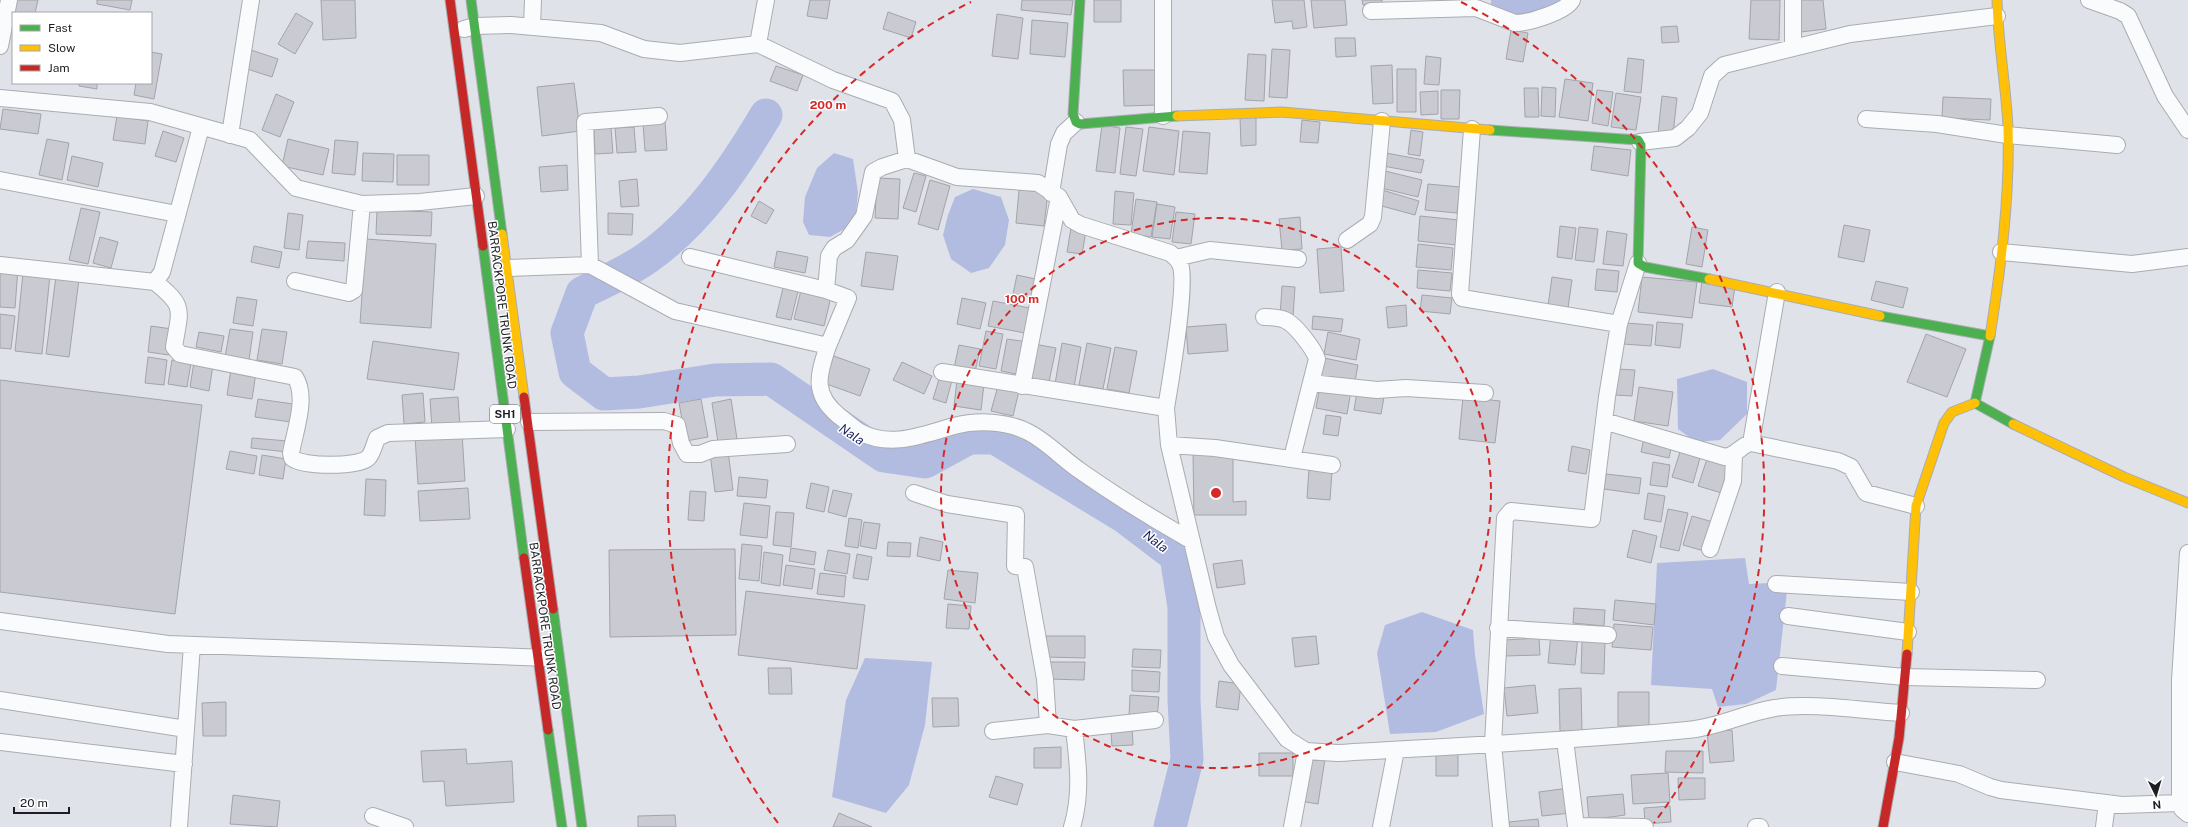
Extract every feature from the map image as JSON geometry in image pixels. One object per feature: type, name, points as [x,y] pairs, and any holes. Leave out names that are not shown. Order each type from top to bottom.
[{"type":"street","points":[[0,46],[9,0]]},
{"type":"street","points":[[230,135],[251,0]]},
{"type":"street","name":"BARRACKPORE TRUNK ROAD","points":[[450,0],[537,658],[562,827]]},
{"type":"street","name":"BARRACKPORE TRUNK ROAD","points":[[471,0],[582,827]]},
{"type":"street","points":[[532,27],[534,0]]},
{"type":"street","points":[[758,44],[766,0]]},
{"type":"street","points":[[1076,122],[1073,114],[1080,0]]},
{"type":"street","points":[[1163,0],[1163,116]]},
{"type":"street","points":[[1370,11],[1470,8],[1483,5],[1515,23],[1527,22],[1567,6],[1572,0]]},
{"type":"street","points":[[1793,0],[1793,48]]},
{"type":"street","points":[[2089,0],[2120,11],[2128,16],[2165,96],[2188,130]]},
{"type":"street","points":[[1076,122],[1080,124],[1163,116],[1282,112],[1472,129],[1638,140],[1640,142],[1675,138],[1688,128],[1700,113],[1712,76],[1724,65],[1850,34],[1997,8],[2007,135],[2001,252],[1990,336],[1975,403]]},
{"type":"street","points":[[454,32],[475,26],[532,27],[601,33],[644,49],[680,53],[758,44],[833,80],[892,101],[902,120],[907,160]]},
{"type":"street","points":[[0,98],[150,112],[250,140],[296,188],[362,204],[420,202],[476,196]]},
{"type":"street","points":[[590,265],[585,122],[659,116]]},
{"type":"street","points":[[1866,119],[1937,124],[2007,135],[2117,145]]},
{"type":"street","points":[[1347,240],[1372,221],[1382,121]]},
{"type":"street","points":[[1022,386],[1055,195],[1059,144],[1064,133],[1076,122]]},
{"type":"street","points":[[155,282],[162,272],[201,126]]},
{"type":"street","points":[[1472,129],[1461,296],[1465,299],[1619,324]]},
{"type":"street","points":[[1501,827],[1493,744],[1498,628],[1506,515],[1511,511],[1592,519],[1604,421],[1619,324],[1638,263],[1640,142]]},
{"type":"street","points":[[826,290],[828,256],[834,248],[847,240],[864,216],[873,172],[882,166],[907,160],[957,177],[1038,183],[1055,195],[1072,220],[1081,225],[1170,253],[1176,258],[1181,264],[1183,272],[1180,306],[1166,408],[1169,445],[1214,630],[1230,665],[1287,739],[1306,751],[1337,753],[1396,750],[1565,740],[1702,729],[1782,707],[1820,707],[1901,713]]},
{"type":"street","points":[[0,180],[178,214]]},
{"type":"street","points":[[295,281],[349,293],[354,290],[362,204]]},
{"type":"street","points":[[1176,258],[1210,250],[1298,259]]},
{"type":"street","points":[[2001,252],[2132,264],[2188,257]]},
{"type":"street","points":[[690,257],[826,290],[848,298],[819,371],[820,392],[828,406],[861,433],[887,440],[918,438],[956,425],[1001,422],[1029,432],[1078,469],[1144,515],[1192,541]]},
{"type":"street","points":[[1638,263],[1645,267],[1777,292],[1906,322],[1990,336]]},
{"type":"street","points":[[0,265],[155,282],[174,297],[179,307],[174,347],[180,354],[295,377],[300,385],[300,407],[291,453],[292,458],[300,463],[342,464],[364,460],[372,453],[377,438],[388,433],[506,429]]},
{"type":"street","points":[[508,268],[590,265],[676,311],[828,346]]},
{"type":"street","points":[[1751,443],[1777,292]]},
{"type":"street","points":[[1264,317],[1285,320],[1292,324],[1313,351],[1316,359],[1292,458]]},
{"type":"street","points":[[942,372],[1166,408]]},
{"type":"street","points":[[1311,383],[1377,390],[1406,388],[1485,393]]},
{"type":"street","points":[[1975,403],[2026,432],[2124,477],[2188,503]]},
{"type":"street","points":[[1883,827],[1894,762],[1905,677],[1916,506],[1944,423],[1952,412],[1975,403]]},
{"type":"street","points":[[528,422],[664,421],[677,425],[681,443],[687,454],[700,454],[713,449],[788,444]]},
{"type":"street","points":[[1604,421],[1725,457],[1734,455],[1747,444],[1751,443],[1845,463],[1851,467],[1866,493],[1916,506]]},
{"type":"street","points":[[1169,445],[1215,448],[1332,465]]},
{"type":"street","points":[[1710,548],[1733,481],[1734,455]]},
{"type":"street","points":[[914,493],[947,504],[1016,514],[1015,566],[1025,568],[1045,679],[1048,725]]},
{"type":"street","points":[[1894,762],[1959,774],[1995,789],[2107,803],[2184,808],[2180,680],[2188,553]]},
{"type":"street","points":[[1776,584],[1911,592]]},
{"type":"street","points":[[1788,616],[1908,632]]},
{"type":"street","points":[[0,621],[192,645],[560,659]]},
{"type":"street","points":[[1498,628],[1608,635]]},
{"type":"street","points":[[179,827],[192,645]]},
{"type":"street","points":[[1782,666],[1905,677],[2038,680]]},
{"type":"street","points":[[0,700],[186,728]]},
{"type":"street","points":[[993,731],[1048,725],[1074,729],[1155,720]]},
{"type":"street","points":[[1072,827],[1078,807],[1078,765],[1074,729]]},
{"type":"street","points":[[1565,740],[1576,826],[1645,827]]},
{"type":"street","points":[[0,742],[184,764]]},
{"type":"street","points":[[1381,827],[1396,750]]},
{"type":"street","points":[[1292,827],[1306,751]]},
{"type":"street","points":[[2104,827],[2107,803]]},
{"type":"street","points":[[373,816],[405,827]]},
{"type":"water","points":[[1491,0],[1563,0],[1525,18],[1491,4]]},
{"type":"water","points":[[834,153],[853,159],[858,193],[855,223],[830,237],[809,235],[803,222],[805,197],[817,168]]},
{"type":"water","points":[[973,189],[1001,197],[1009,220],[1005,245],[989,268],[971,273],[951,259],[943,235],[948,215],[955,197]]},
{"type":"water","points":[[1713,369],[1747,382],[1747,414],[1720,440],[1696,442],[1678,429],[1677,379]]},
{"type":"water","points":[[1745,558],[1749,584],[1788,582],[1776,690],[1746,704],[1718,707],[1712,689],[1651,685],[1657,563]]},
{"type":"water","points":[[1422,612],[1473,630],[1475,655],[1484,714],[1436,732],[1390,734],[1377,653],[1385,625]]},
{"type":"water","points":[[865,658],[932,662],[925,725],[909,785],[886,813],[832,797],[846,700]]},
{"type":"building","points":[[12,0],[38,0],[35,12],[13,12]]},
{"type":"building","points":[[97,0],[132,0],[130,10],[97,4]]},
{"type":"building","points":[[321,0],[355,0],[356,38],[323,40]]},
{"type":"building","points":[[810,0],[830,0],[827,19],[807,16]]},
{"type":"building","points":[[1022,0],[1073,0],[1071,15],[1021,10]]},
{"type":"building","points":[[1094,0],[1121,0],[1121,22],[1094,22]]},
{"type":"building","points":[[1272,0],[1304,0],[1307,27],[1293,29],[1292,21],[1275,23]]},
{"type":"building","points":[[1311,0],[1345,0],[1347,25],[1314,28]]},
{"type":"building","points":[[1362,0],[1382,0],[1382,4],[1363,5]]},
{"type":"building","points":[[1751,0],[1780,0],[1779,40],[1749,39]]},
{"type":"building","points":[[1798,0],[1823,0],[1826,29],[1801,32]]},
{"type":"building","points":[[888,12],[916,22],[911,38],[883,29]]},
{"type":"building","points":[[296,13],[313,23],[295,54],[278,44]]},
{"type":"building","points":[[997,14],[1023,18],[1018,59],[992,56]]},
{"type":"building","points":[[1032,20],[1068,23],[1065,57],[1030,54]]},
{"type":"building","points":[[1677,26],[1679,42],[1662,43],[1661,27]]},
{"type":"building","points":[[1511,30],[1528,33],[1523,62],[1506,59]]},
{"type":"building","points":[[1335,38],[1355,38],[1356,56],[1336,57]]},
{"type":"building","points":[[248,49],[278,59],[272,77],[241,67]]},
{"type":"building","points":[[1272,49],[1290,50],[1287,98],[1269,97]]},
{"type":"building","points":[[152,52],[162,54],[154,99],[134,95],[136,84],[152,84]]},
{"type":"building","points":[[1248,54],[1266,55],[1264,101],[1245,100]]},
{"type":"building","points":[[1426,56],[1441,58],[1439,85],[1424,84]]},
{"type":"building","points":[[1628,58],[1644,60],[1641,93],[1624,91]]},
{"type":"building","points":[[1392,65],[1393,103],[1373,104],[1371,66]]},
{"type":"building","points":[[776,66],[803,75],[797,91],[770,81]]},
{"type":"building","points":[[1397,69],[1416,69],[1416,112],[1397,112]]},
{"type":"building","points":[[1123,70],[1157,70],[1157,105],[1124,106]]},
{"type":"building","points":[[1565,79],[1593,83],[1588,121],[1559,117]]},
{"type":"building","points":[[574,83],[580,131],[542,136],[537,87]]},
{"type":"building","points":[[79,84],[97,84],[97,89],[79,86]]},
{"type":"building","points":[[1542,87],[1556,88],[1555,117],[1541,116]]},
{"type":"building","points":[[1524,88],[1538,88],[1539,117],[1525,117]]},
{"type":"building","points":[[1441,90],[1460,90],[1459,119],[1441,119]]},
{"type":"building","points":[[1597,90],[1613,92],[1608,126],[1592,123]]},
{"type":"building","points":[[1438,91],[1438,114],[1421,115],[1420,92]]},
{"type":"building","points":[[1616,93],[1641,97],[1636,130],[1611,127]]},
{"type":"building","points":[[276,94],[294,102],[280,137],[262,130]]},
{"type":"building","points":[[1662,96],[1677,98],[1673,134],[1658,133]]},
{"type":"building","points":[[1943,97],[1991,99],[1990,120],[1942,118]]},
{"type":"building","points":[[3,109],[41,114],[38,134],[0,129]]},
{"type":"building","points":[[117,116],[148,121],[145,144],[113,140]]},
{"type":"building","points":[[1256,116],[1256,145],[1241,146],[1240,117]]},
{"type":"building","points":[[1302,120],[1320,122],[1318,143],[1300,142]]},
{"type":"building","points":[[665,121],[667,150],[645,151],[643,123]]},
{"type":"building","points":[[1102,125],[1120,128],[1115,173],[1096,171]]},
{"type":"building","points":[[634,127],[636,152],[617,153],[615,128]]},
{"type":"building","points":[[1126,127],[1143,129],[1136,176],[1120,174]]},
{"type":"building","points":[[1149,127],[1179,131],[1174,175],[1143,171]]},
{"type":"building","points":[[611,128],[613,153],[595,154],[594,129]]},
{"type":"building","points":[[1411,130],[1423,132],[1420,156],[1408,154]]},
{"type":"building","points":[[163,131],[184,138],[176,162],[155,156]]},
{"type":"building","points":[[1183,131],[1210,133],[1207,174],[1179,172]]},
{"type":"building","points":[[47,139],[69,143],[62,180],[39,175]]},
{"type":"building","points":[[288,139],[329,149],[323,175],[282,166]]},
{"type":"building","points":[[335,140],[358,142],[355,175],[332,173]]},
{"type":"building","points":[[1594,146],[1631,150],[1628,176],[1591,170]]},
{"type":"building","points":[[363,153],[394,154],[393,182],[362,181]]},
{"type":"building","points":[[1386,153],[1424,160],[1421,173],[1383,166]]},
{"type":"building","points":[[397,155],[429,155],[429,185],[397,185]]},
{"type":"building","points":[[72,156],[103,163],[98,187],[67,180]]},
{"type":"building","points":[[567,165],[568,190],[541,192],[539,167]]},
{"type":"building","points":[[1385,171],[1422,180],[1418,197],[1381,188]]},
{"type":"building","points":[[914,173],[926,176],[916,212],[903,208]]},
{"type":"building","points":[[877,178],[900,179],[898,219],[875,218]]},
{"type":"building","points":[[637,179],[639,206],[621,207],[619,181]]},
{"type":"building","points":[[930,180],[950,186],[938,230],[918,224]]},
{"type":"building","points":[[1428,184],[1460,187],[1457,213],[1425,210]]},
{"type":"building","points":[[1019,190],[1048,192],[1044,226],[1016,223]]},
{"type":"building","points":[[1382,190],[1419,201],[1415,215],[1378,205]]},
{"type":"building","points":[[1115,191],[1134,193],[1131,225],[1113,224]]},
{"type":"building","points":[[1136,199],[1157,202],[1151,237],[1131,234]]},
{"type":"building","points":[[759,201],[774,210],[766,224],[751,216]]},
{"type":"building","points":[[1157,204],[1175,207],[1170,239],[1152,237]]},
{"type":"building","points":[[81,208],[100,212],[88,264],[69,260]]},
{"type":"building","points":[[377,210],[432,212],[431,236],[376,234]]},
{"type":"building","points":[[1176,212],[1195,214],[1191,244],[1172,242]]},
{"type":"building","points":[[288,213],[303,215],[299,250],[284,248]]},
{"type":"building","points":[[608,213],[633,214],[632,235],[608,234]]},
{"type":"building","points":[[1420,216],[1459,220],[1456,245],[1418,241]]},
{"type":"building","points":[[1300,217],[1302,249],[1282,250],[1279,219]]},
{"type":"building","points":[[1844,225],[1870,230],[1864,262],[1838,257]]},
{"type":"building","points":[[1560,226],[1576,228],[1572,259],[1557,257]]},
{"type":"building","points":[[1579,227],[1598,229],[1594,262],[1575,260]]},
{"type":"building","points":[[1692,227],[1708,230],[1702,267],[1686,264]]},
{"type":"building","points":[[1071,228],[1086,231],[1082,254],[1067,252]]},
{"type":"building","points":[[1607,231],[1627,234],[1623,266],[1603,264]]},
{"type":"building","points":[[100,237],[118,242],[111,268],[93,263]]},
{"type":"building","points":[[366,239],[436,244],[431,328],[360,323]]},
{"type":"building","points":[[308,241],[345,243],[344,261],[306,258]]},
{"type":"building","points":[[1418,244],[1453,248],[1451,270],[1416,267]]},
{"type":"building","points":[[254,246],[282,252],[279,268],[251,262]]},
{"type":"building","points":[[1341,247],[1344,291],[1320,293],[1317,249]]},
{"type":"building","points":[[777,251],[808,257],[805,273],[774,267]]},
{"type":"building","points":[[866,252],[898,256],[893,290],[861,286]]},
{"type":"building","points":[[0,267],[18,268],[15,308],[0,307]]},
{"type":"building","points":[[1597,269],[1619,271],[1617,292],[1595,290]]},
{"type":"building","points":[[1418,270],[1452,273],[1450,291],[1417,288]]},
{"type":"building","points":[[23,273],[50,275],[42,354],[15,351]]},
{"type":"building","points":[[1017,275],[1040,280],[1036,299],[1013,294]]},
{"type":"building","points":[[56,276],[79,279],[69,357],[46,354]]},
{"type":"building","points":[[1552,277],[1572,280],[1568,308],[1548,306]]},
{"type":"building","points":[[1642,277],[1697,282],[1692,318],[1638,312]]},
{"type":"building","points":[[1702,281],[1735,286],[1732,307],[1699,303]]},
{"type":"building","points":[[1876,281],[1908,288],[1903,308],[1871,300]]},
{"type":"building","points":[[784,284],[799,287],[791,320],[776,317]]},
{"type":"building","points":[[1282,286],[1295,287],[1293,317],[1280,316]]},
{"type":"building","points":[[801,290],[831,297],[824,326],[794,319]]},
{"type":"building","points":[[1422,295],[1452,298],[1450,314],[1420,311]]},
{"type":"building","points":[[237,297],[257,300],[253,326],[233,323]]},
{"type":"building","points":[[962,298],[986,303],[980,329],[957,324]]},
{"type":"building","points":[[993,301],[1035,309],[1030,334],[988,326]]},
{"type":"building","points":[[1406,305],[1407,326],[1388,328],[1386,307]]},
{"type":"building","points":[[0,314],[15,316],[11,349],[0,348]]},
{"type":"building","points":[[1313,316],[1343,319],[1341,332],[1312,329]]},
{"type":"building","points":[[1657,322],[1683,324],[1680,348],[1655,345]]},
{"type":"building","points":[[1625,323],[1653,325],[1651,346],[1623,344]]},
{"type":"building","points":[[1226,324],[1228,351],[1188,354],[1186,327]]},
{"type":"building","points":[[151,326],[172,329],[169,355],[148,352]]},
{"type":"building","points":[[230,329],[253,332],[249,360],[225,357]]},
{"type":"building","points":[[262,329],[287,332],[282,364],[257,360]]},
{"type":"building","points":[[986,331],[1003,334],[996,369],[979,366]]},
{"type":"building","points":[[199,332],[224,336],[221,352],[196,347]]},
{"type":"building","points":[[1328,332],[1360,339],[1356,360],[1324,354]]},
{"type":"building","points":[[1926,334],[1966,349],[1947,397],[1907,382]]},
{"type":"building","points":[[1007,339],[1028,342],[1021,375],[1001,371]]},
{"type":"building","points":[[373,341],[459,353],[454,390],[367,379]]},
{"type":"building","points":[[1062,343],[1081,347],[1074,387],[1055,384]]},
{"type":"building","points":[[1087,343],[1111,348],[1103,389],[1079,385]]},
{"type":"building","points":[[1034,344],[1056,348],[1049,382],[1027,377]]},
{"type":"building","points":[[959,345],[980,349],[975,372],[954,368]]},
{"type":"building","points":[[1115,347],[1137,351],[1129,393],[1107,389]]},
{"type":"building","points":[[831,355],[870,369],[860,396],[821,382]]},
{"type":"building","points":[[148,357],[167,360],[164,385],[145,383]]},
{"type":"building","points":[[1324,358],[1358,365],[1354,387],[1320,380]]},
{"type":"building","points":[[172,360],[191,363],[187,387],[168,384]]},
{"type":"building","points":[[194,362],[213,365],[209,391],[190,387]]},
{"type":"building","points":[[902,362],[932,376],[924,394],[893,380]]},
{"type":"building","points":[[231,369],[256,373],[252,399],[227,395]]},
{"type":"building","points":[[1617,369],[1635,370],[1632,396],[1615,395]]},
{"type":"building","points":[[940,376],[952,380],[946,403],[933,399]]},
{"type":"building","points":[[0,380],[202,405],[175,614],[0,592]]},
{"type":"building","points":[[957,380],[984,384],[981,410],[954,406]]},
{"type":"building","points":[[998,386],[1019,391],[1013,416],[991,411]]},
{"type":"building","points":[[1320,386],[1351,391],[1347,414],[1316,408]]},
{"type":"building","points":[[1639,387],[1673,392],[1668,426],[1634,421]]},
{"type":"building","points":[[1357,392],[1384,397],[1381,414],[1354,410]]},
{"type":"building","points":[[423,393],[425,422],[404,424],[402,395]]},
{"type":"building","points":[[458,397],[460,427],[432,429],[430,399]]},
{"type":"building","points":[[1463,397],[1500,401],[1495,443],[1459,439]]},
{"type":"building","points":[[258,399],[293,404],[291,422],[255,417]]},
{"type":"building","points":[[701,399],[708,437],[686,441],[679,403]]},
{"type":"building","points":[[731,399],[737,439],[718,442],[712,403]]},
{"type":"building","points":[[1326,415],[1341,417],[1338,436],[1323,434]]},
{"type":"building","points":[[462,433],[465,481],[418,484],[415,436]]},
{"type":"building","points":[[252,438],[288,441],[287,452],[251,448]]},
{"type":"building","points":[[1644,438],[1672,444],[1669,458],[1641,452]]},
{"type":"building","points":[[1572,446],[1590,450],[1586,474],[1568,471]]},
{"type":"building","points":[[230,451],[257,456],[254,474],[226,469]]},
{"type":"building","points":[[728,451],[733,490],[715,492],[710,454]]},
{"type":"building","points":[[1680,452],[1700,458],[1693,483],[1672,477]]},
{"type":"building","points":[[1193,454],[1233,454],[1233,502],[1246,501],[1246,515],[1194,515]]},
{"type":"building","points":[[262,455],[286,459],[283,479],[259,475]]},
{"type":"building","points":[[1707,459],[1730,466],[1722,493],[1698,486]]},
{"type":"building","points":[[1653,462],[1670,465],[1667,487],[1650,485]]},
{"type":"building","points":[[1309,469],[1332,471],[1330,500],[1307,498]]},
{"type":"building","points":[[1606,474],[1641,478],[1639,494],[1604,489]]},
{"type":"building","points":[[739,477],[768,480],[766,498],[737,496]]},
{"type":"building","points":[[366,479],[386,480],[385,516],[364,515]]},
{"type":"building","points":[[811,483],[829,487],[824,512],[806,508]]},
{"type":"building","points":[[468,488],[470,519],[420,521],[418,491]]},
{"type":"building","points":[[833,490],[852,494],[846,517],[828,512]]},
{"type":"building","points":[[690,491],[706,492],[704,521],[688,520]]},
{"type":"building","points":[[1648,493],[1665,496],[1661,522],[1644,519]]},
{"type":"building","points":[[744,503],[770,506],[767,538],[740,535]]},
{"type":"building","points":[[1668,509],[1688,513],[1679,551],[1660,547]]},
{"type":"building","points":[[776,512],[794,513],[791,547],[773,545]]},
{"type":"building","points":[[1692,516],[1713,522],[1704,551],[1683,545]]},
{"type":"building","points":[[849,518],[862,520],[858,548],[845,546]]},
{"type":"building","points":[[864,522],[880,524],[876,549],[860,546]]},
{"type":"building","points":[[1633,530],[1657,536],[1651,563],[1627,557]]},
{"type":"building","points":[[920,537],[943,542],[940,561],[917,556]]},
{"type":"building","points":[[888,542],[911,543],[910,557],[887,556]]},
{"type":"building","points":[[742,544],[762,546],[759,581],[739,579]]},
{"type":"building","points":[[791,548],[816,552],[814,565],[789,561]]},
{"type":"building","points":[[735,549],[736,635],[610,637],[609,550]]},
{"type":"building","points":[[828,550],[850,554],[847,574],[824,570]]},
{"type":"building","points":[[764,552],[783,555],[780,586],[761,583]]},
{"type":"building","points":[[857,554],[872,557],[868,580],[853,578]]},
{"type":"building","points":[[1242,560],[1245,584],[1217,588],[1213,564]]},
{"type":"building","points":[[786,565],[815,569],[812,589],[783,585]]},
{"type":"building","points":[[948,570],[978,573],[975,603],[944,599]]},
{"type":"building","points":[[820,573],[846,576],[844,597],[817,594]]},
{"type":"building","points":[[746,591],[865,605],[857,669],[738,655]]},
{"type":"building","points":[[1615,600],[1656,604],[1654,625],[1613,620]]},
{"type":"building","points":[[948,604],[971,606],[969,629],[946,628]]},
{"type":"building","points":[[1574,608],[1605,610],[1604,626],[1573,623]]},
{"type":"building","points":[[1614,624],[1653,627],[1651,650],[1612,647]]},
{"type":"building","points":[[1551,634],[1578,636],[1575,665],[1548,663]]},
{"type":"building","points":[[1046,636],[1085,636],[1085,658],[1046,657]]},
{"type":"building","points":[[1316,636],[1319,664],[1295,667],[1292,638]]},
{"type":"building","points":[[1539,638],[1540,655],[1505,656],[1505,640]]},
{"type":"building","points":[[1582,641],[1605,642],[1604,674],[1581,673]]},
{"type":"building","points":[[1133,649],[1161,650],[1160,668],[1132,667]]},
{"type":"building","points":[[1048,662],[1085,662],[1084,680],[1048,679]]},
{"type":"building","points":[[768,668],[791,668],[792,694],[769,694]]},
{"type":"building","points":[[1132,670],[1160,672],[1159,692],[1132,691]]},
{"type":"building","points":[[1219,681],[1241,684],[1238,710],[1216,707]]},
{"type":"building","points":[[1535,685],[1538,713],[1507,716],[1504,688]]},
{"type":"building","points":[[1581,688],[1582,731],[1560,731],[1559,689]]},
{"type":"building","points":[[1618,692],[1649,692],[1649,726],[1618,726]]},
{"type":"building","points":[[1130,695],[1159,697],[1157,718],[1129,717]]},
{"type":"building","points":[[932,698],[958,698],[959,726],[933,727]]},
{"type":"building","points":[[226,702],[226,736],[203,736],[202,703]]},
{"type":"building","points":[[1132,726],[1133,745],[1112,746],[1111,733],[1102,734]]},
{"type":"building","points":[[1732,730],[1734,761],[1710,763],[1707,732]]},
{"type":"building","points":[[1061,747],[1061,768],[1034,768],[1034,748]]},
{"type":"building","points":[[466,749],[467,764],[512,761],[514,802],[446,806],[444,781],[423,782],[421,751]]},
{"type":"building","points":[[1666,751],[1703,751],[1703,773],[1665,772]]},
{"type":"building","points":[[1259,753],[1293,753],[1293,776],[1259,776]]},
{"type":"building","points":[[1436,754],[1458,754],[1458,776],[1436,776]]},
{"type":"building","points":[[1306,757],[1325,759],[1318,804],[1300,801]]},
{"type":"building","points":[[1668,773],[1670,802],[1633,804],[1631,775]]},
{"type":"building","points":[[996,776],[1023,784],[1017,805],[989,797]]},
{"type":"building","points":[[1678,778],[1705,778],[1705,799],[1679,800]]},
{"type":"building","points":[[1569,788],[1571,813],[1542,816],[1539,792]]},
{"type":"building","points":[[1623,794],[1625,815],[1589,820],[1587,797]]},
{"type":"building","points":[[233,795],[280,801],[277,827],[230,824]]},
{"type":"building","points":[[1670,806],[1671,822],[1645,824],[1644,808]]},
{"type":"building","points":[[839,813],[872,827],[833,827]]},
{"type":"building","points":[[675,815],[676,827],[638,827],[638,816]]},
{"type":"building","points":[[1538,819],[1539,827],[1509,827],[1509,822]]},
{"type":"waterway","name":"Nala","points":[[766,115],[728,174],[714,193],[683,228],[647,258],[582,293],[567,333],[575,372],[604,394],[639,392],[715,380],[771,379],[884,456],[925,462],[969,438],[995,438],[1126,518],[1176,556],[1184,607],[1184,700],[1187,759],[1170,827]]},
{"type":"traffic: fast","points":[[471,0],[502,234]]},
{"type":"traffic: fast","points":[[1080,0],[1073,114],[1076,122],[1080,124],[1177,116]]},
{"type":"traffic: fast","points":[[1490,130],[1638,140],[1641,145],[1638,263],[1645,267],[1709,279]]},
{"type":"traffic: fast","points":[[483,246],[524,558]]},
{"type":"traffic: fast","points":[[1880,316],[1990,336],[1975,403],[2013,424]]},
{"type":"traffic: fast","points":[[553,609],[582,827]]},
{"type":"traffic: fast","points":[[548,730],[562,827]]},
{"type":"traffic: slow","points":[[1990,336],[2004,232],[2008,179],[2008,127],[1997,0]]},
{"type":"traffic: slow","points":[[1177,116],[1282,112],[1490,130]]},
{"type":"traffic: slow","points":[[502,234],[524,397]]},
{"type":"traffic: slow","points":[[1709,279],[1880,316]]},
{"type":"traffic: slow","points":[[1907,654],[1916,506],[1944,423],[1952,412],[1975,403]]},
{"type":"traffic: slow","points":[[2013,424],[2124,477],[2188,503]]},
{"type":"traffic: jam","points":[[450,0],[483,246]]},
{"type":"traffic: jam","points":[[524,397],[553,609]]},
{"type":"traffic: jam","points":[[524,558],[548,730]]},
{"type":"traffic: jam","points":[[1883,827],[1899,738],[1907,654]]}]
